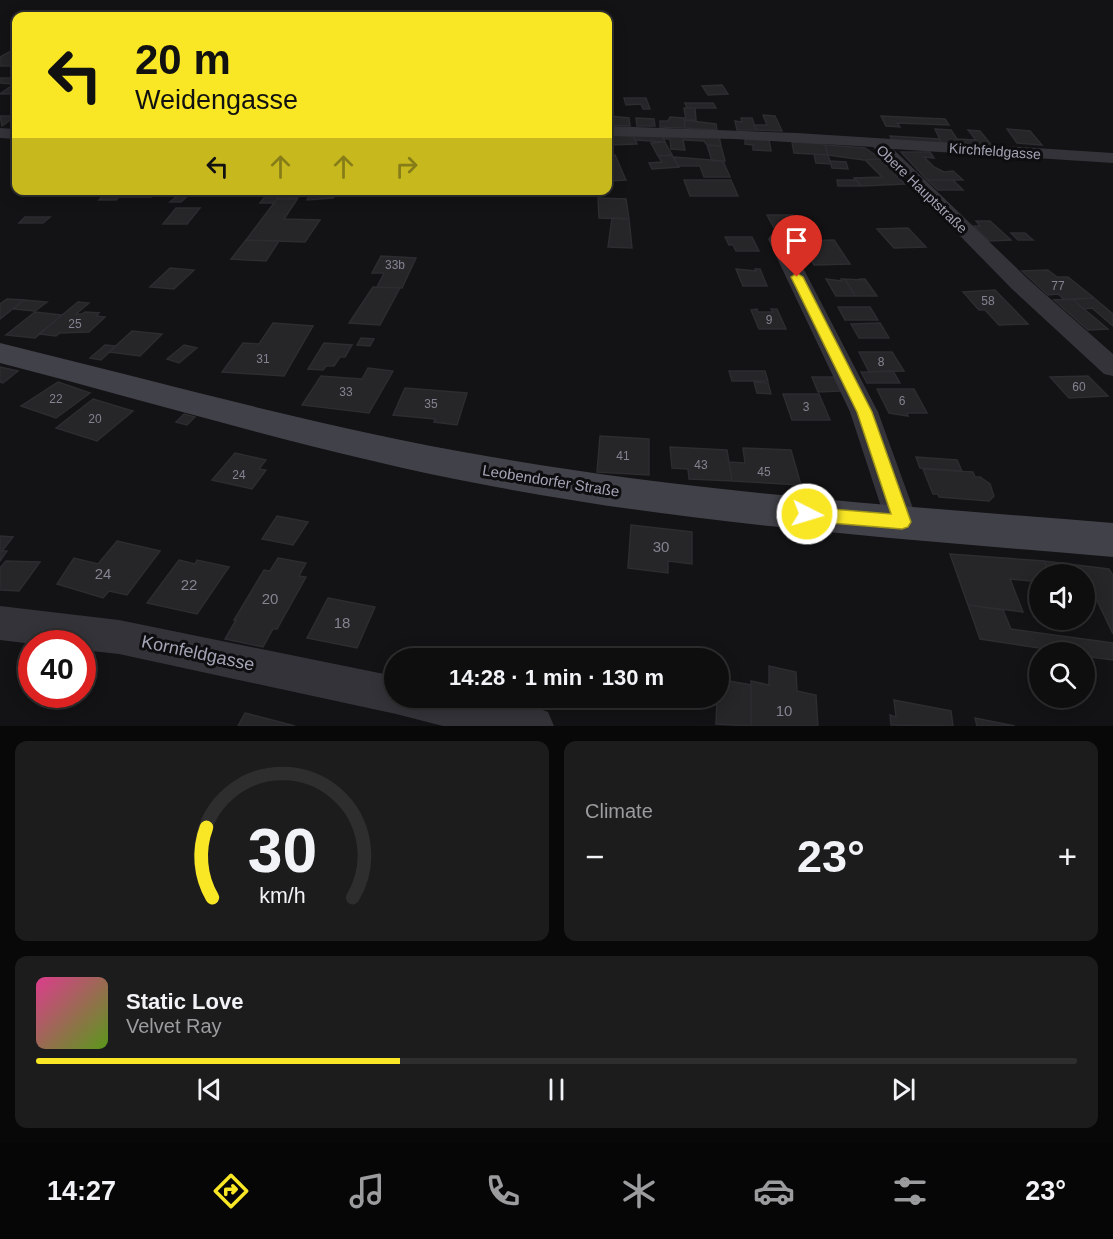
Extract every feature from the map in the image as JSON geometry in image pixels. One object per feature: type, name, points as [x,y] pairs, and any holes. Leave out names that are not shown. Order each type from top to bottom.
[{"type":"street","name":"Obere Hauptstraße","points":[[612,131],[706,132],[878,143],[1004,269],[1113,368]]},
{"type":"street","name":"Kirchfeldgasse","points":[[878,143],[1113,158]]},
{"type":"street","points":[[778,239],[864,412],[902,522]]},
{"type":"street","name":"Leobendorfer Straße","points":[[0,353],[305,432],[489,471],[665,498],[1113,540]]},
{"type":"street","name":"Kornfeldgasse","points":[[0,623],[119,637],[384,693]]},
{"type":"street","points":[[452,708],[534,726]]},
{"type":"building","points":[[12,50],[12,66],[0,66],[0,57]]},
{"type":"building","points":[[0,78],[12,78],[12,84],[0,83]]},
{"type":"building","points":[[12,85],[12,92],[0,94]]},
{"type":"building","points":[[722,85],[728,94],[708,95],[702,86]]},
{"type":"building","points":[[624,98],[646,98],[650,109],[643,109],[641,104],[626,105]]},
{"type":"building","points":[[685,103],[713,103],[716,108],[687,108]]},
{"type":"building","points":[[684,108],[695,108],[696,120],[686,120]]},
{"type":"building","points":[[763,115],[775,116],[782,131],[756,130],[754,125],[767,125]]},
{"type":"building","points":[[0,116],[12,116],[12,119],[2,126]]},
{"type":"building","points":[[612,116],[629,118],[630,126],[612,125]]},
{"type":"building","points":[[881,116],[945,119],[949,125],[897,123],[900,127],[886,126]]},
{"type":"building","points":[[670,117],[684,118],[685,128],[660,127],[660,121],[668,121]]},
{"type":"building","points":[[636,118],[654,119],[655,126],[637,126]]},
{"type":"building","points":[[741,118],[752,118],[756,130],[737,130],[735,121],[742,122]]},
{"type":"building","points":[[684,120],[716,124],[717,130],[685,128]]},
{"type":"building","points":[[935,129],[951,130],[961,145],[942,144]]},
{"type":"building","points":[[1007,129],[1030,131],[1042,145],[1017,143]]},
{"type":"building","points":[[968,130],[980,131],[993,147],[961,145],[957,139],[976,140]]},
{"type":"building","points":[[661,134],[665,142],[635,140],[633,135]]},
{"type":"building","points":[[661,134],[684,135],[685,150],[671,149],[670,139],[664,139]]},
{"type":"building","points":[[612,135],[633,135],[637,144],[612,145]]},
{"type":"building","points":[[684,135],[719,136],[721,146],[707,145],[704,141],[685,140]]},
{"type":"building","points":[[890,136],[939,139],[942,144],[893,142]]},
{"type":"building","points":[[745,139],[769,140],[771,151],[753,150],[753,145],[745,144]]},
{"type":"building","points":[[665,142],[672,155],[658,156],[651,143]]},
{"type":"building","points":[[792,142],[825,144],[828,155],[794,153]]},
{"type":"building","points":[[707,145],[721,146],[725,161],[712,161]]},
{"type":"building","points":[[825,145],[865,148],[881,159],[864,160],[828,155]]},
{"type":"building","points":[[901,152],[930,152],[934,158],[924,157],[934,167],[944,172],[953,171],[963,180],[927,180]]},
{"type":"building","points":[[814,154],[828,155],[831,164],[816,163]]},
{"type":"building","points":[[612,155],[615,155],[626,180],[612,181]]},
{"type":"building","points":[[672,155],[679,167],[652,169],[649,163],[662,162],[658,156]]},
{"type":"building","points":[[674,157],[723,161],[730,177],[704,177],[700,166],[678,166]]},
{"type":"building","points":[[880,159],[905,184],[862,186],[854,178],[882,177],[865,160]]},
{"type":"building","points":[[830,161],[846,162],[848,169],[832,168]]},
{"type":"building","points":[[684,180],[731,180],[738,196],[690,196]]},
{"type":"building","points":[[837,180],[856,180],[862,186],[838,186]]},
{"type":"building","points":[[927,180],[953,180],[963,190],[938,190]]},
{"type":"building","points":[[104,195],[120,195],[116,200],[99,200]]},
{"type":"building","points":[[121,195],[153,195],[151,197],[119,197]]},
{"type":"building","points":[[178,195],[189,195],[181,202],[170,202]]},
{"type":"building","points":[[266,195],[280,195],[274,203],[260,203]]},
{"type":"building","points":[[280,195],[297,195],[295,199],[277,199]]},
{"type":"building","points":[[309,195],[335,195],[333,198],[307,200]]},
{"type":"building","points":[[298,198],[284,219],[320,220],[305,242],[246,240],[277,199]]},
{"type":"building","points":[[598,198],[626,199],[629,219],[599,218]]},
{"type":"building","points":[[176,208],[200,208],[187,224],[163,224]]},
{"type":"building","points":[[767,215],[793,215],[800,227],[774,228]]},
{"type":"building","points":[[25,217],[50,217],[43,223],[19,223]]},
{"type":"building","points":[[612,218],[629,219],[632,248],[608,247]]},
{"type":"building","points":[[976,221],[990,221],[1011,240],[989,241],[974,226],[980,226]]},
{"type":"building","points":[[908,228],[926,247],[894,248],[877,229]]},
{"type":"building","points":[[1011,233],[1025,233],[1033,240],[1018,240]]},
{"type":"building","points":[[725,237],[752,237],[759,251],[736,251]]},
{"type":"building","points":[[246,240],[279,241],[266,261],[231,259]]},
{"type":"building","points":[[834,240],[850,264],[814,265],[807,253],[812,253],[805,241]]},
{"type":"building","points":[[381,256],[416,258],[402,288],[377,287],[384,273],[372,273]]},
{"type":"building","points":[[170,268],[194,270],[174,289],[150,287]]},
{"type":"building","points":[[736,269],[756,271],[755,269],[760,269],[767,286],[743,286]]},
{"type":"building","points":[[1048,270],[1057,277],[1068,277],[1094,298],[1065,300],[1058,294],[1048,295],[1022,271]]},
{"type":"building","points":[[826,279],[842,281],[841,279],[845,279],[855,296],[836,296]]},
{"type":"building","points":[[845,279],[865,279],[877,296],[855,296]]},
{"type":"building","points":[[373,287],[400,288],[380,325],[349,323]]},
{"type":"building","points":[[995,290],[1028,324],[999,325],[985,310],[979,310],[963,292]]},
{"type":"building","points":[[1094,298],[1113,314],[1113,326],[1092,308],[1084,309],[1072,299]]},
{"type":"building","points":[[7,299],[24,300],[0,319],[0,304]]},
{"type":"building","points":[[1072,299],[1108,329],[1088,330],[1054,300]]},
{"type":"building","points":[[24,300],[47,302],[35,311],[13,309]]},
{"type":"building","points":[[78,302],[89,303],[76,314],[99,313],[96,316],[105,317],[89,332],[60,333],[56,336],[39,334]]},
{"type":"building","points":[[838,307],[870,307],[878,320],[845,320]]},
{"type":"building","points":[[757,309],[758,312],[773,312],[771,309],[777,309],[786,329],[759,329],[751,310]]},
{"type":"building","points":[[35,312],[62,315],[35,338],[6,335]]},
{"type":"building","points":[[273,323],[313,326],[284,376],[222,372],[243,343],[259,344]]},
{"type":"building","points":[[880,323],[889,338],[859,338],[851,324]]},
{"type":"building","points":[[132,331],[162,334],[140,356],[109,352]]},
{"type":"building","points":[[361,338],[374,339],[370,346],[357,345]]},
{"type":"building","points":[[324,343],[352,345],[345,357],[340,357],[334,366],[326,366],[323,370],[308,369]]},
{"type":"building","points":[[105,345],[116,346],[101,360],[90,358]]},
{"type":"building","points":[[184,345],[197,348],[179,363],[167,359]]},
{"type":"building","points":[[859,352],[892,352],[904,371],[869,372]]},
{"type":"building","points":[[0,367],[18,371],[3,383],[0,382]]},
{"type":"building","points":[[368,368],[393,371],[369,413],[302,405],[321,376],[362,379]]},
{"type":"building","points":[[729,371],[765,371],[768,381],[732,381]]},
{"type":"building","points":[[893,371],[900,383],[867,383],[861,372]]},
{"type":"building","points":[[1088,376],[1108,396],[1069,398],[1050,377]]},
{"type":"building","points":[[812,377],[834,377],[841,391],[818,392]]},
{"type":"building","points":[[58,382],[90,393],[56,418],[21,406]]},
{"type":"building","points":[[754,382],[768,383],[771,394],[757,393]]},
{"type":"building","points":[[405,388],[467,393],[457,425],[434,422],[435,419],[393,415]]},
{"type":"building","points":[[877,389],[914,389],[927,413],[907,413],[908,416],[889,413]]},
{"type":"building","points":[[783,394],[819,394],[830,420],[792,420]]},
{"type":"building","points":[[93,399],[133,411],[97,441],[56,428]]},
{"type":"building","points":[[184,414],[195,417],[187,425],[176,422]]},
{"type":"building","points":[[600,436],[649,439],[649,475],[597,472]]},
{"type":"building","points":[[670,447],[727,450],[732,481],[689,479],[688,469],[672,468]]},
{"type":"building","points":[[743,448],[791,450],[801,485],[732,481],[729,462],[745,463]]},
{"type":"building","points":[[235,453],[266,460],[259,469],[266,470],[252,489],[212,480]]},
{"type":"building","points":[[916,457],[957,460],[962,471],[920,468]]},
{"type":"building","points":[[923,469],[973,472],[975,477],[980,477],[990,484],[994,496],[989,501],[939,497],[938,494],[933,494]]},
{"type":"building","points":[[277,516],[308,522],[293,545],[262,539]]},
{"type":"building","points":[[631,525],[692,532],[692,564],[668,561],[668,573],[628,568]]},
{"type":"building","points":[[0,536],[13,537],[2,551],[7,551],[0,561]]},
{"type":"building","points":[[117,541],[160,551],[127,595],[109,591],[103,598],[57,584],[74,558],[98,564]]},
{"type":"building","points":[[950,554],[1044,561],[1045,564],[1029,564],[1029,581],[1010,579],[1023,612],[968,605]]},
{"type":"building","points":[[278,558],[306,563],[299,576],[306,577],[277,629],[273,629],[263,647],[225,639],[264,570],[270,571]]},
{"type":"building","points":[[179,560],[195,564],[197,560],[229,567],[197,614],[147,603]]},
{"type":"building","points":[[6,561],[40,562],[19,591],[0,590],[0,568]]},
{"type":"building","points":[[1044,561],[1068,564],[1045,564]]},
{"type":"building","points":[[1095,567],[1109,569],[1113,575],[1113,634],[1095,596]]},
{"type":"building","points":[[328,598],[375,607],[357,648],[307,638]]},
{"type":"building","points":[[968,605],[1003,610],[1011,629],[1113,643],[1113,660],[1095,658],[1095,642],[1029,642],[1029,646],[980,639]]},
{"type":"building","points":[[769,666],[796,672],[797,691],[816,695],[818,726],[751,726],[751,681],[769,685]]},
{"type":"building","points":[[729,681],[751,685],[751,726],[716,724],[717,708],[729,708]]},
{"type":"building","points":[[894,700],[951,711],[953,726],[891,725],[890,715],[896,717]]},
{"type":"building","points":[[245,713],[295,726],[238,726]]},
{"type":"building","points":[[975,718],[1015,726],[977,726]]},
{"type":"route","points":[[797,277],[864,412],[902,522],[807,514]]}]
